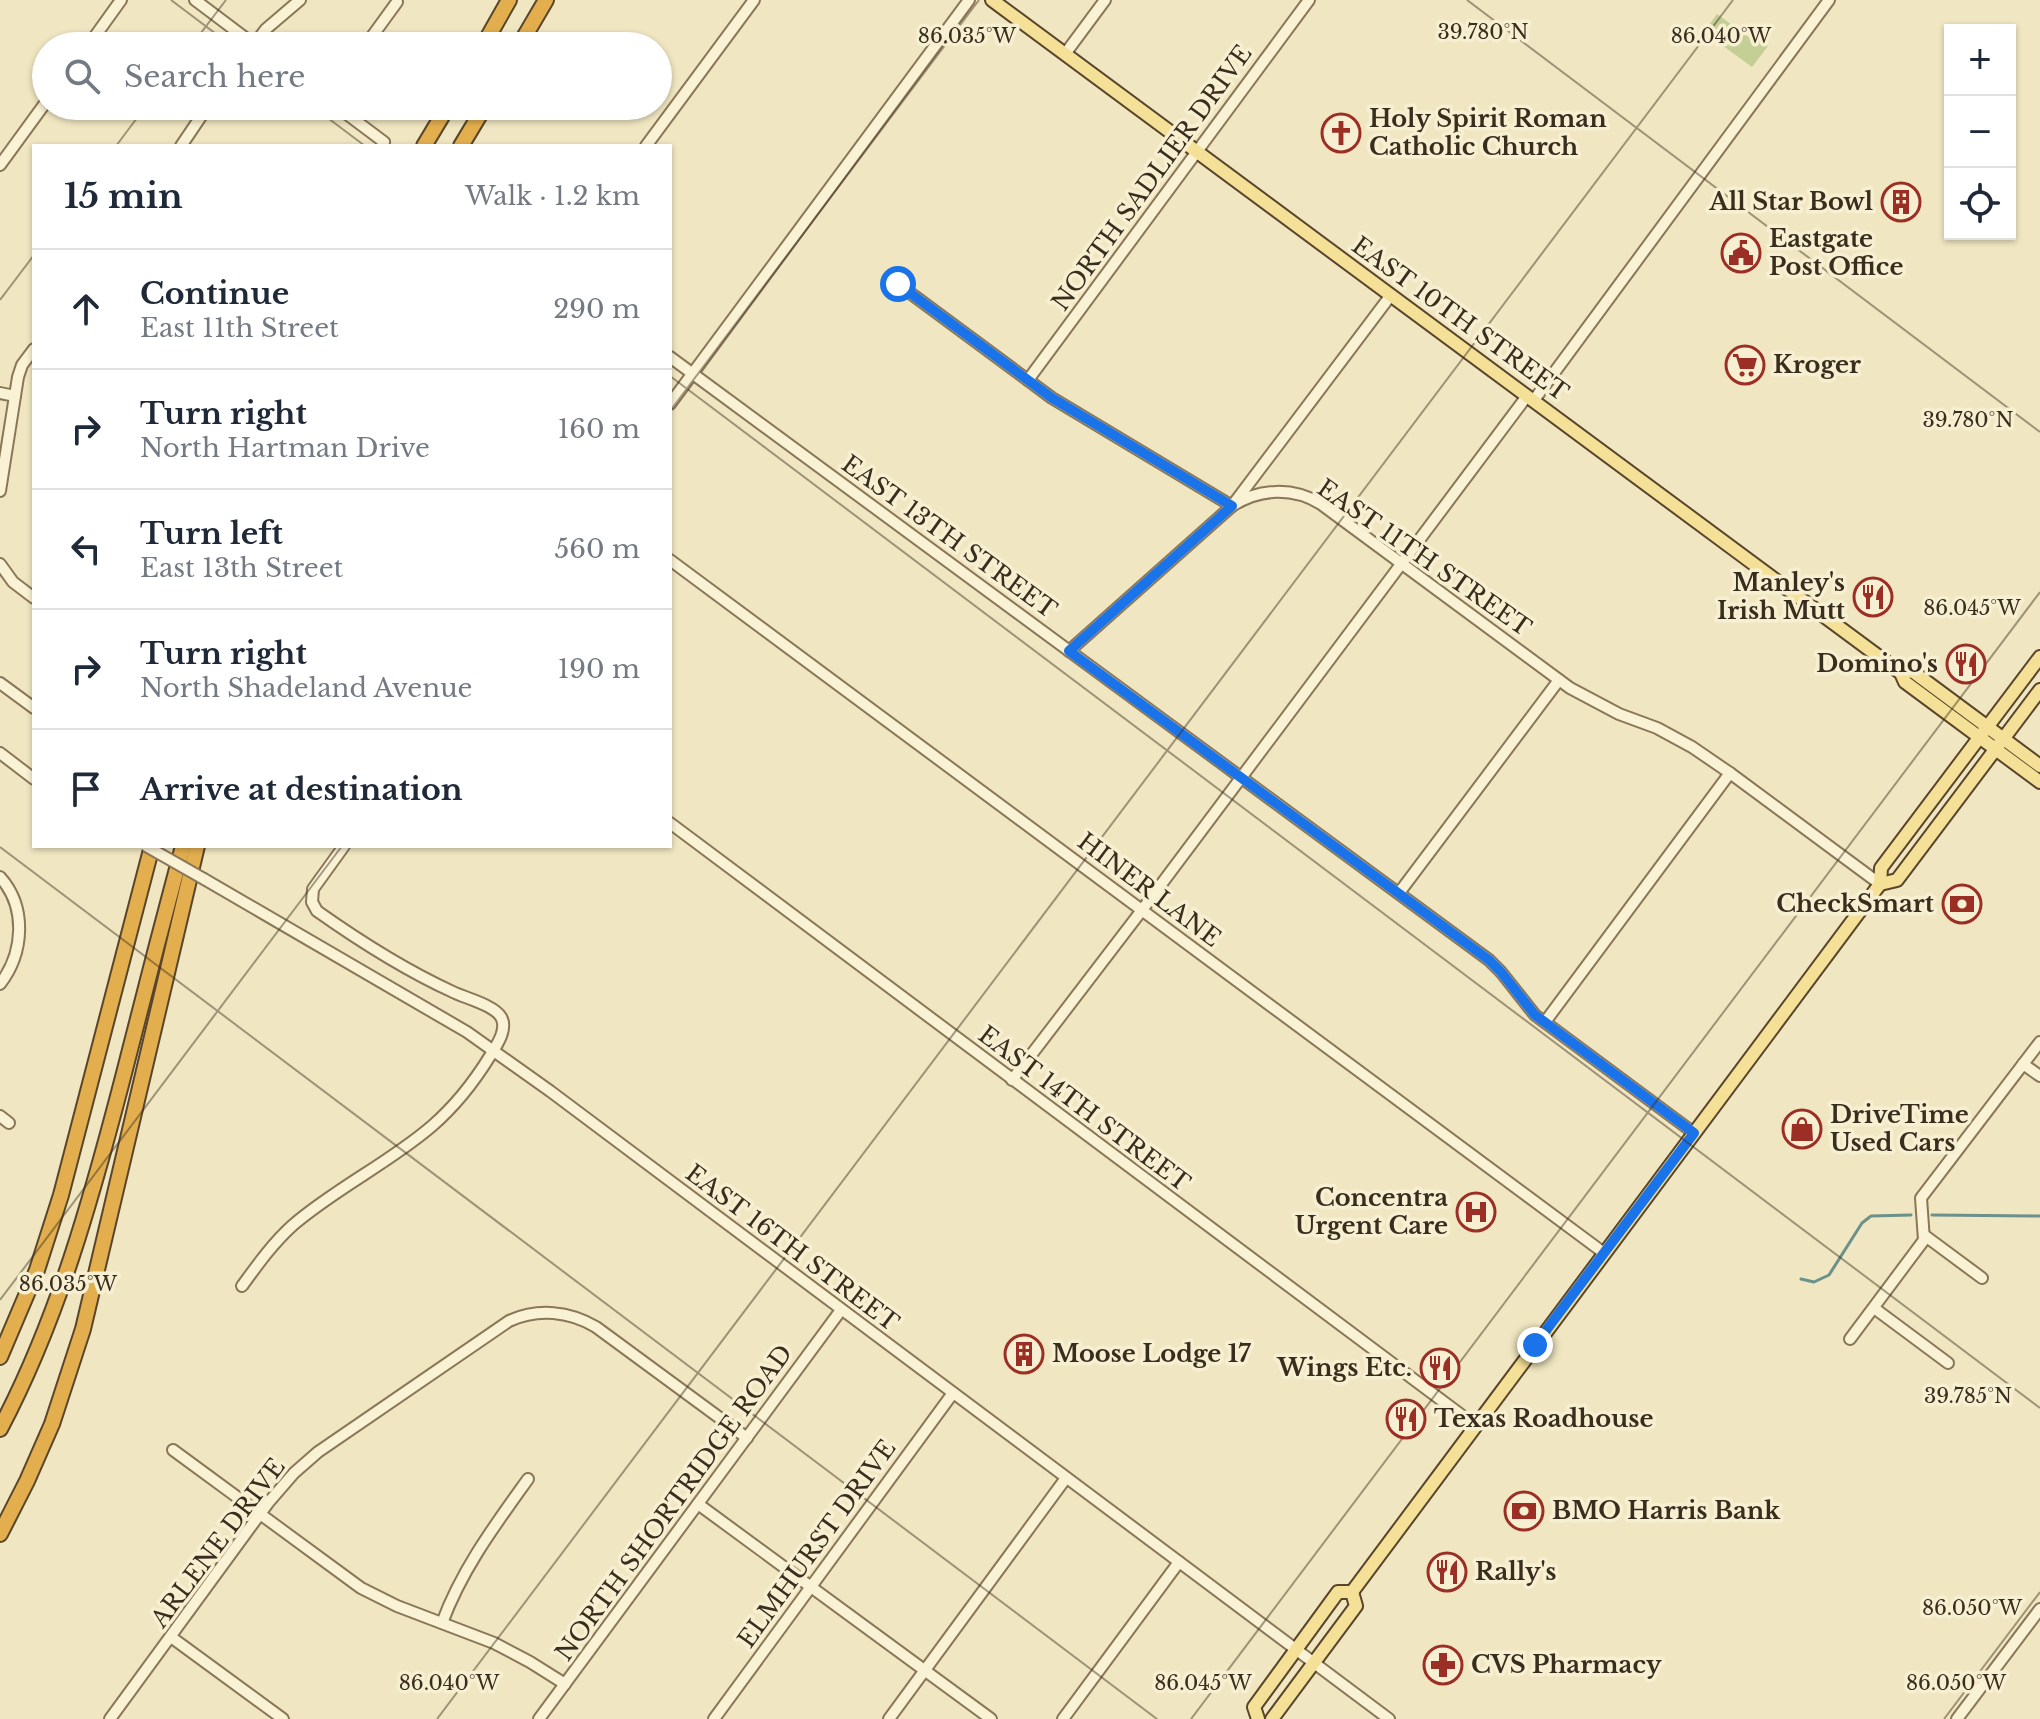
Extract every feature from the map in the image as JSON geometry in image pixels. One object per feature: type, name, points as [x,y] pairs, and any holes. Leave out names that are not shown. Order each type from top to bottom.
[{"type":"highway","points":[[491,32],[509,0]]},
{"type":"highway","points":[[527,32],[546,0]]},
{"type":"highway","points":[[425,144],[440,120]]},
{"type":"highway","points":[[462,144],[477,120]]},
{"type":"highway","points":[[0,1357],[37,1270],[61,1195],[148,848]]},
{"type":"highway","points":[[0,1429],[42,1340],[81,1232],[182,848]]},
{"type":"highway","points":[[0,1534],[52,1424],[83,1329],[197,848]]},
{"type":"main road","name":"EAST 10TH STREET","points":[[992,0],[1901,673],[1912,671],[2000,744],[2040,782]]},
{"type":"main road","points":[[1352,1592],[1880,884],[1881,868],[2040,657]]},
{"type":"main road","points":[[1880,884],[1897,880],[2040,690]]},
{"type":"main road","name":"EAST 10TH STREET","points":[[2000,744],[2040,766]]},
{"type":"main road","points":[[1258,1719],[1254,1707],[1295,1650],[1338,1592],[1352,1592]]},
{"type":"main road","points":[[1272,1719],[1356,1606],[1352,1592]]},
{"type":"street","points":[[98,32],[121,0]]},
{"type":"street","points":[[195,0],[237,32]]},
{"type":"street","points":[[264,32],[300,0]]},
{"type":"street","points":[[672,111],[754,0]]},
{"type":"street","points":[[672,401],[969,0]]},
{"type":"street","points":[[1065,54],[1105,0]]},
{"type":"street","name":"NORTH SADLIER DRIVE","points":[[1028,380],[1309,0]]},
{"type":"street","points":[[1012,1080],[1829,0]]},
{"type":"street","points":[[375,32],[397,2]]},
{"type":"street","points":[[0,165],[33,120]]},
{"type":"street","points":[[182,144],[199,120]]},
{"type":"street","points":[[353,120],[383,144]]},
{"type":"street","points":[[647,144],[665,120]]},
{"type":"street","points":[[898,284],[1061,404],[1232,506]]},
{"type":"street","points":[[1069,651],[1232,506],[1391,295]]},
{"type":"street","points":[[0,491],[19,371],[32,352]]},
{"type":"street","name":"EAST 13TH STREET","points":[[672,358],[1489,960],[1535,1015],[1694,1133]]},
{"type":"street","points":[[0,393],[15,396]]},
{"type":"street","name":"EAST 11TH STREET","points":[[1232,506],[1271,491],[1304,496],[1321,504],[1559,680],[1595,702],[1657,728],[1692,747],[1880,884]]},
{"type":"street","name":"HINER LANE","points":[[672,561],[1604,1253]]},
{"type":"street","points":[[0,564],[13,582],[32,596]]},
{"type":"street","points":[[1399,893],[1559,680]]},
{"type":"street","points":[[0,683],[32,707]]},
{"type":"street","points":[[0,753],[32,777]]},
{"type":"street","points":[[1545,1022],[1730,773]]},
{"type":"street","name":"EAST 14TH STREET","points":[[672,825],[1476,1426]]},
{"type":"street","name":"EAST 16TH STREET","points":[[152,848],[467,1032],[494,1051],[1389,1719]]},
{"type":"street","points":[[242,1286],[266,1253],[294,1225],[410,1143],[444,1115],[466,1092],[494,1051],[503,1026],[502,1018],[494,1010],[413,972],[320,913],[312,902],[314,886],[342,848]]},
{"type":"street","points":[[0,877],[13,896],[20,924],[11,966],[0,984]]},
{"type":"street","points":[[1850,1339],[1924,1240],[1921,1198],[2040,1042]]},
{"type":"street","points":[[2023,1064],[2040,1076]]},
{"type":"street","points":[[1924,1235],[1982,1278]]},
{"type":"street","points":[[1874,1308],[1948,1363]]},
{"type":"street","name":"NORTH SHORTRIDGE ROAD","points":[[539,1719],[841,1310]]},
{"type":"street","name":"ARLENE DRIVE","points":[[110,1719],[294,1473],[328,1444],[497,1327],[516,1318],[539,1313],[566,1315],[596,1327],[747,1438]]},
{"type":"street","name":"ELMHURST DRIVE","points":[[714,1719],[953,1393]]},
{"type":"street","points":[[173,1450],[361,1588],[397,1606],[506,1648],[565,1684]]},
{"type":"street","points":[[889,1719],[1066,1478]]},
{"type":"street","points":[[442,1623],[461,1579],[479,1548],[528,1479]]},
{"type":"street","points":[[698,1504],[991,1719]]},
{"type":"street","points":[[1063,1719],[1179,1562]]},
{"type":"street","points":[[1957,1719],[2040,1609]]},
{"type":"street","points":[[171,1637],[283,1719]]},
{"type":"green space","points":[[1717,14],[1754,41],[1757,38],[1768,46],[1752,67],[1704,32]]},
{"type":"waterway","points":[[1801,1279],[1814,1282],[1829,1275],[1862,1223],[1871,1216],[1911,1215]]},
{"type":"waterway","points":[[1932,1215],[2040,1216]]},
{"type":"place","name":"Holy Spirit Roman Catholic Church","points":[[1341,133]]},
{"type":"place","name":"All Star Bowl","points":[[1901,202]]},
{"type":"place","name":"Eastgate Post Office","points":[[1741,253]]},
{"type":"place","name":"Kroger","points":[[1745,365]]},
{"type":"place","name":"Manley's Irish Mutt","points":[[1873,597]]},
{"type":"place","name":"Domino's","points":[[1966,664]]},
{"type":"place","name":"CheckSmart","points":[[1962,904]]},
{"type":"place","name":"DriveTime Used Cars","points":[[1802,1129]]},
{"type":"place","name":"Concentra Urgent Care","points":[[1476,1212]]},
{"type":"place","name":"Moose Lodge 17","points":[[1024,1354]]},
{"type":"place","name":"Wings Etc.","points":[[1440,1368]]},
{"type":"place","name":"Texas Roadhouse","points":[[1406,1419]]},
{"type":"place","name":"BMO Harris Bank","points":[[1524,1511]]},
{"type":"place","name":"Rally's","points":[[1447,1572]]},
{"type":"place","name":"CVS Pharmacy","points":[[1443,1665]]},
{"type":"route","points":[[898,284],[1052,398],[1232,506],[1069,651],[1489,960],[1535,1015],[1694,1133],[1535,1345]]}]
